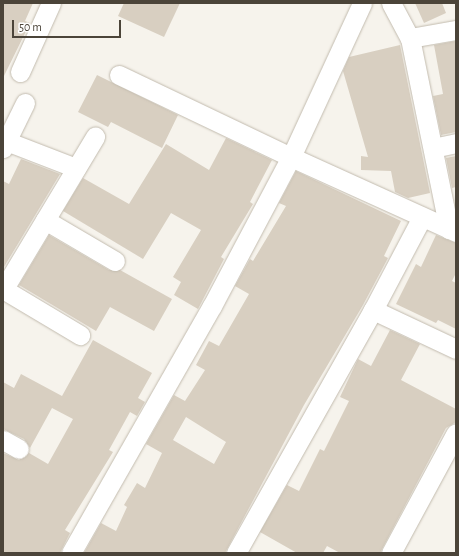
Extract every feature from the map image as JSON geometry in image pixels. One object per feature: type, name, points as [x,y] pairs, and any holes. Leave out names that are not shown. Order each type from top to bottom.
[{"type":"street","points":[[20,72],[51,3]]},
{"type":"street","points":[[72,553],[212,306],[291,158],[362,3]]},
{"type":"street","points":[[391,3],[410,38],[433,148],[453,230]]},
{"type":"street","points":[[410,38],[456,30]]},
{"type":"street","points":[[119,75],[291,158],[453,230]]},
{"type":"street","points":[[25,103],[5,144],[76,168]]},
{"type":"street","points":[[80,335],[3,290],[94,137]]},
{"type":"street","points":[[433,148],[456,143]]},
{"type":"street","points":[[236,553],[373,310],[422,217]]},
{"type":"street","points":[[45,220],[114,261]]},
{"type":"street","points":[[373,310],[456,349]]},
{"type":"street","points":[[391,553],[456,433]]},
{"type":"building","points":[[3,3],[33,3],[25,21],[30,23],[3,78]]},
{"type":"building","points":[[124,3],[180,3],[164,37],[118,16]]},
{"type":"building","points":[[415,3],[442,3],[446,13],[424,23]]},
{"type":"building","points":[[456,41],[456,132],[441,135],[433,96],[443,94],[434,45]]},
{"type":"building","points":[[400,45],[430,193],[408,198],[395,192],[391,171],[361,170],[361,156],[368,157],[343,71],[349,57]]},
{"type":"building","points":[[97,75],[178,115],[162,148],[111,122],[108,127],[78,112]]},
{"type":"building","points":[[226,138],[272,160],[250,202],[253,204],[221,257],[224,259],[198,309],[174,295],[181,282],[173,277],[201,230],[171,213],[143,259],[63,211],[83,178],[129,204],[166,144],[209,170]]},
{"type":"building","points":[[456,156],[456,187],[452,188],[446,158]]},
{"type":"building","points":[[21,159],[60,174],[4,267],[3,181],[9,184]]},
{"type":"building","points":[[296,171],[401,221],[384,256],[388,258],[363,305],[304,405],[225,553],[84,553],[101,523],[116,531],[127,507],[124,505],[137,483],[145,488],[162,453],[146,444],[174,395],[185,401],[205,370],[196,365],[209,341],[219,346],[249,294],[235,286],[250,259],[253,261],[286,206],[279,203]],"holes":[[[186,417],[226,442],[214,464],[173,440]]]},
{"type":"building","points":[[49,235],[109,270],[120,270],[172,299],[154,331],[110,307],[96,331],[19,285]]},
{"type":"building","points":[[436,235],[456,243],[456,273],[452,281],[456,283],[456,329],[438,320],[436,323],[396,304],[416,264],[421,267]]},
{"type":"building","points":[[390,330],[420,344],[401,380],[456,409],[456,422],[446,428],[380,553],[340,553],[327,546],[323,553],[297,553],[260,532],[287,485],[299,491],[320,449],[324,451],[349,401],[340,397],[358,359],[371,366]]},
{"type":"building","points":[[93,340],[152,373],[138,398],[145,402],[137,416],[130,412],[109,450],[113,452],[65,530],[70,533],[60,553],[3,553],[3,453],[19,460],[29,453],[48,464],[73,419],[52,408],[30,448],[24,439],[3,429],[3,382],[14,388],[21,374],[62,396]]}]
